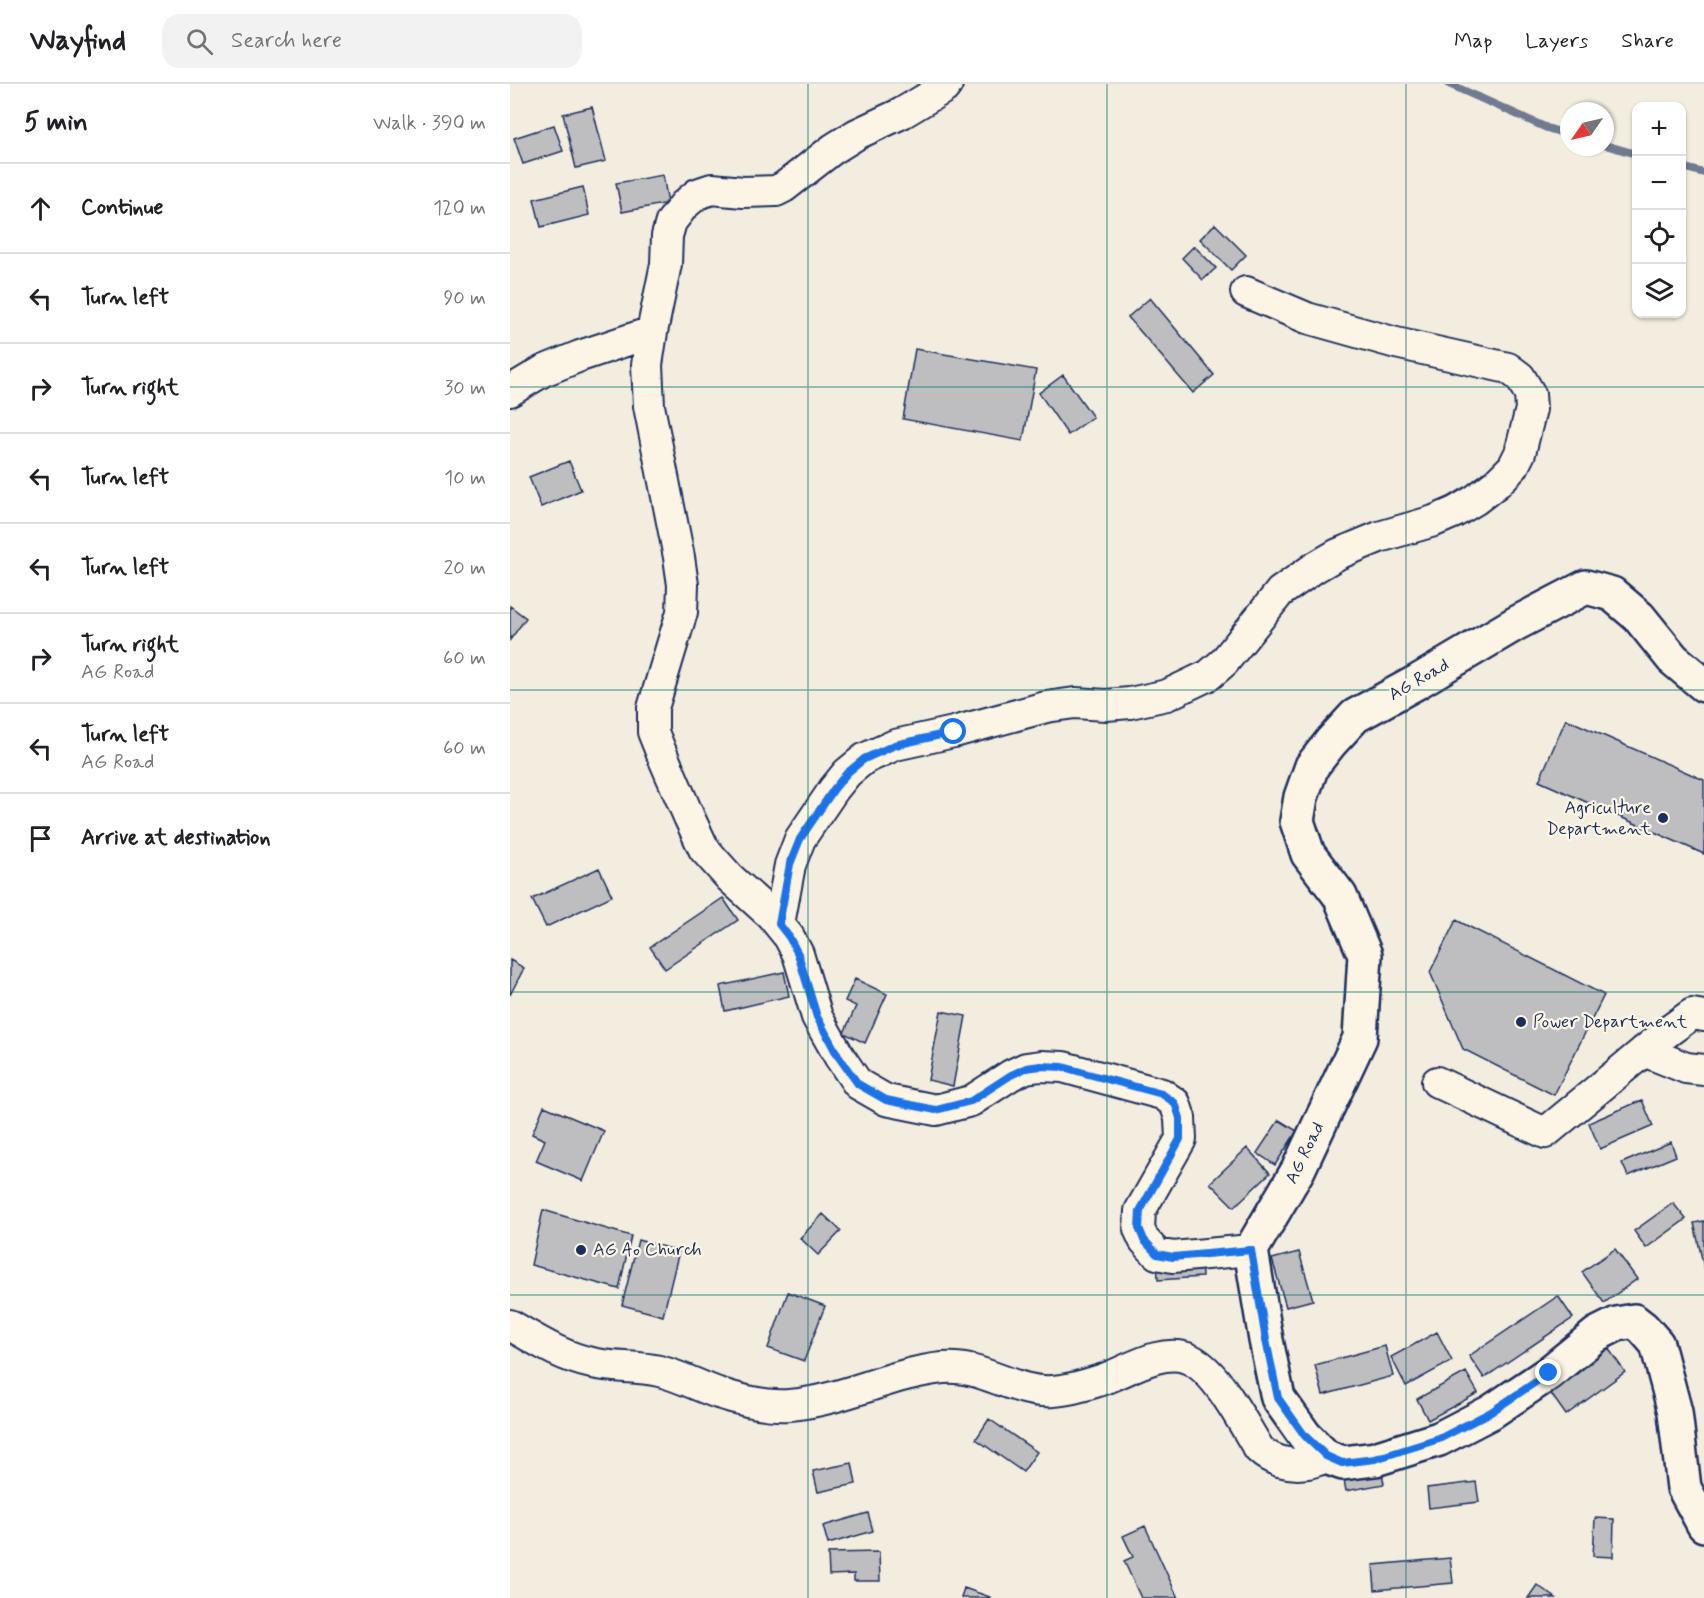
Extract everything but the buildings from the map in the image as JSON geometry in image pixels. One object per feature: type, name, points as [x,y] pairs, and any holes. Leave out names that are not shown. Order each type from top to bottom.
[{"type":"main road","name":"AG Road","points":[[1251,1250],[1299,1170],[1359,1038],[1365,956],[1340,896],[1308,854],[1297,821],[1301,797],[1312,766],[1318,758],[1355,716],[1515,624],[1586,587],[1612,594],[1639,617],[1673,659],[1704,685]]},
{"type":"main road","points":[[1251,1250],[1278,1398],[1305,1436],[1326,1456],[1342,1463],[1375,1459],[1439,1439],[1491,1412],[1549,1373],[1597,1334],[1617,1324],[1634,1321],[1657,1344],[1675,1412],[1684,1488],[1704,1525]]},
{"type":"street","points":[[947,84],[902,113],[857,134],[833,149],[784,187],[776,191],[743,192],[712,189],[697,194],[684,205],[671,222],[647,364],[649,406],[683,585],[682,612],[653,708],[653,732],[689,818],[705,849],[730,878],[779,924],[789,937],[798,954],[817,1017],[838,1056],[858,1084],[886,1100],[936,1110],[971,1101],[1011,1075],[1026,1068],[1041,1066],[1063,1067],[1162,1094],[1175,1103],[1180,1118],[1180,1139],[1140,1211],[1139,1228],[1144,1240],[1157,1254],[1173,1257],[1251,1250]]},
{"type":"street","points":[[779,924],[790,864],[800,839],[834,789],[847,773],[864,759],[895,745],[1046,707],[1075,703],[1106,705],[1130,703],[1185,687],[1209,675],[1224,662],[1280,592],[1304,575],[1338,554],[1379,537],[1434,521],[1455,512],[1482,494],[1513,467],[1520,453],[1531,409],[1530,394],[1520,377],[1508,368],[1396,343],[1307,318],[1246,292]]},
{"type":"street","points":[[510,391],[543,371],[652,332]]},
{"type":"street","points":[[1437,1082],[1545,1133],[1666,1032],[1692,1014],[1704,1016]]},
{"type":"street","points":[[1644,1051],[1686,1068],[1704,1070]]},
{"type":"street","points":[[510,1325],[566,1356],[594,1364],[659,1371],[691,1381],[718,1393],[752,1402],[788,1405],[813,1401],[883,1381],[944,1368],[966,1369],[1025,1389],[1052,1391],[1102,1380],[1157,1357],[1187,1358],[1213,1378],[1258,1449],[1267,1458],[1282,1462],[1308,1463],[1326,1456]]},
{"type":"waterway","points":[[1449,84],[1560,132]]},
{"type":"waterway","points":[[1614,148],[1632,153]]},
{"type":"waterway","points":[[1686,168],[1704,173]]},
{"type":"place","name":"Agriculture Department","points":[[1663,818]]},
{"type":"place","name":"Power Department","points":[[1521,1022]]},
{"type":"place","name":"AG Ao Church","points":[[581,1250]]},
{"type":"route","points":[[954,732],[895,745],[864,759],[847,773],[813,818],[800,839],[790,864],[779,924],[798,954],[817,1017],[838,1056],[858,1084],[886,1100],[936,1110],[971,1101],[1026,1068],[1063,1067],[1162,1094],[1175,1103],[1180,1118],[1180,1139],[1140,1211],[1139,1228],[1144,1240],[1157,1254],[1173,1257],[1251,1250],[1278,1398],[1305,1436],[1326,1456],[1342,1463],[1375,1459],[1439,1439],[1491,1412],[1549,1373]]}]
